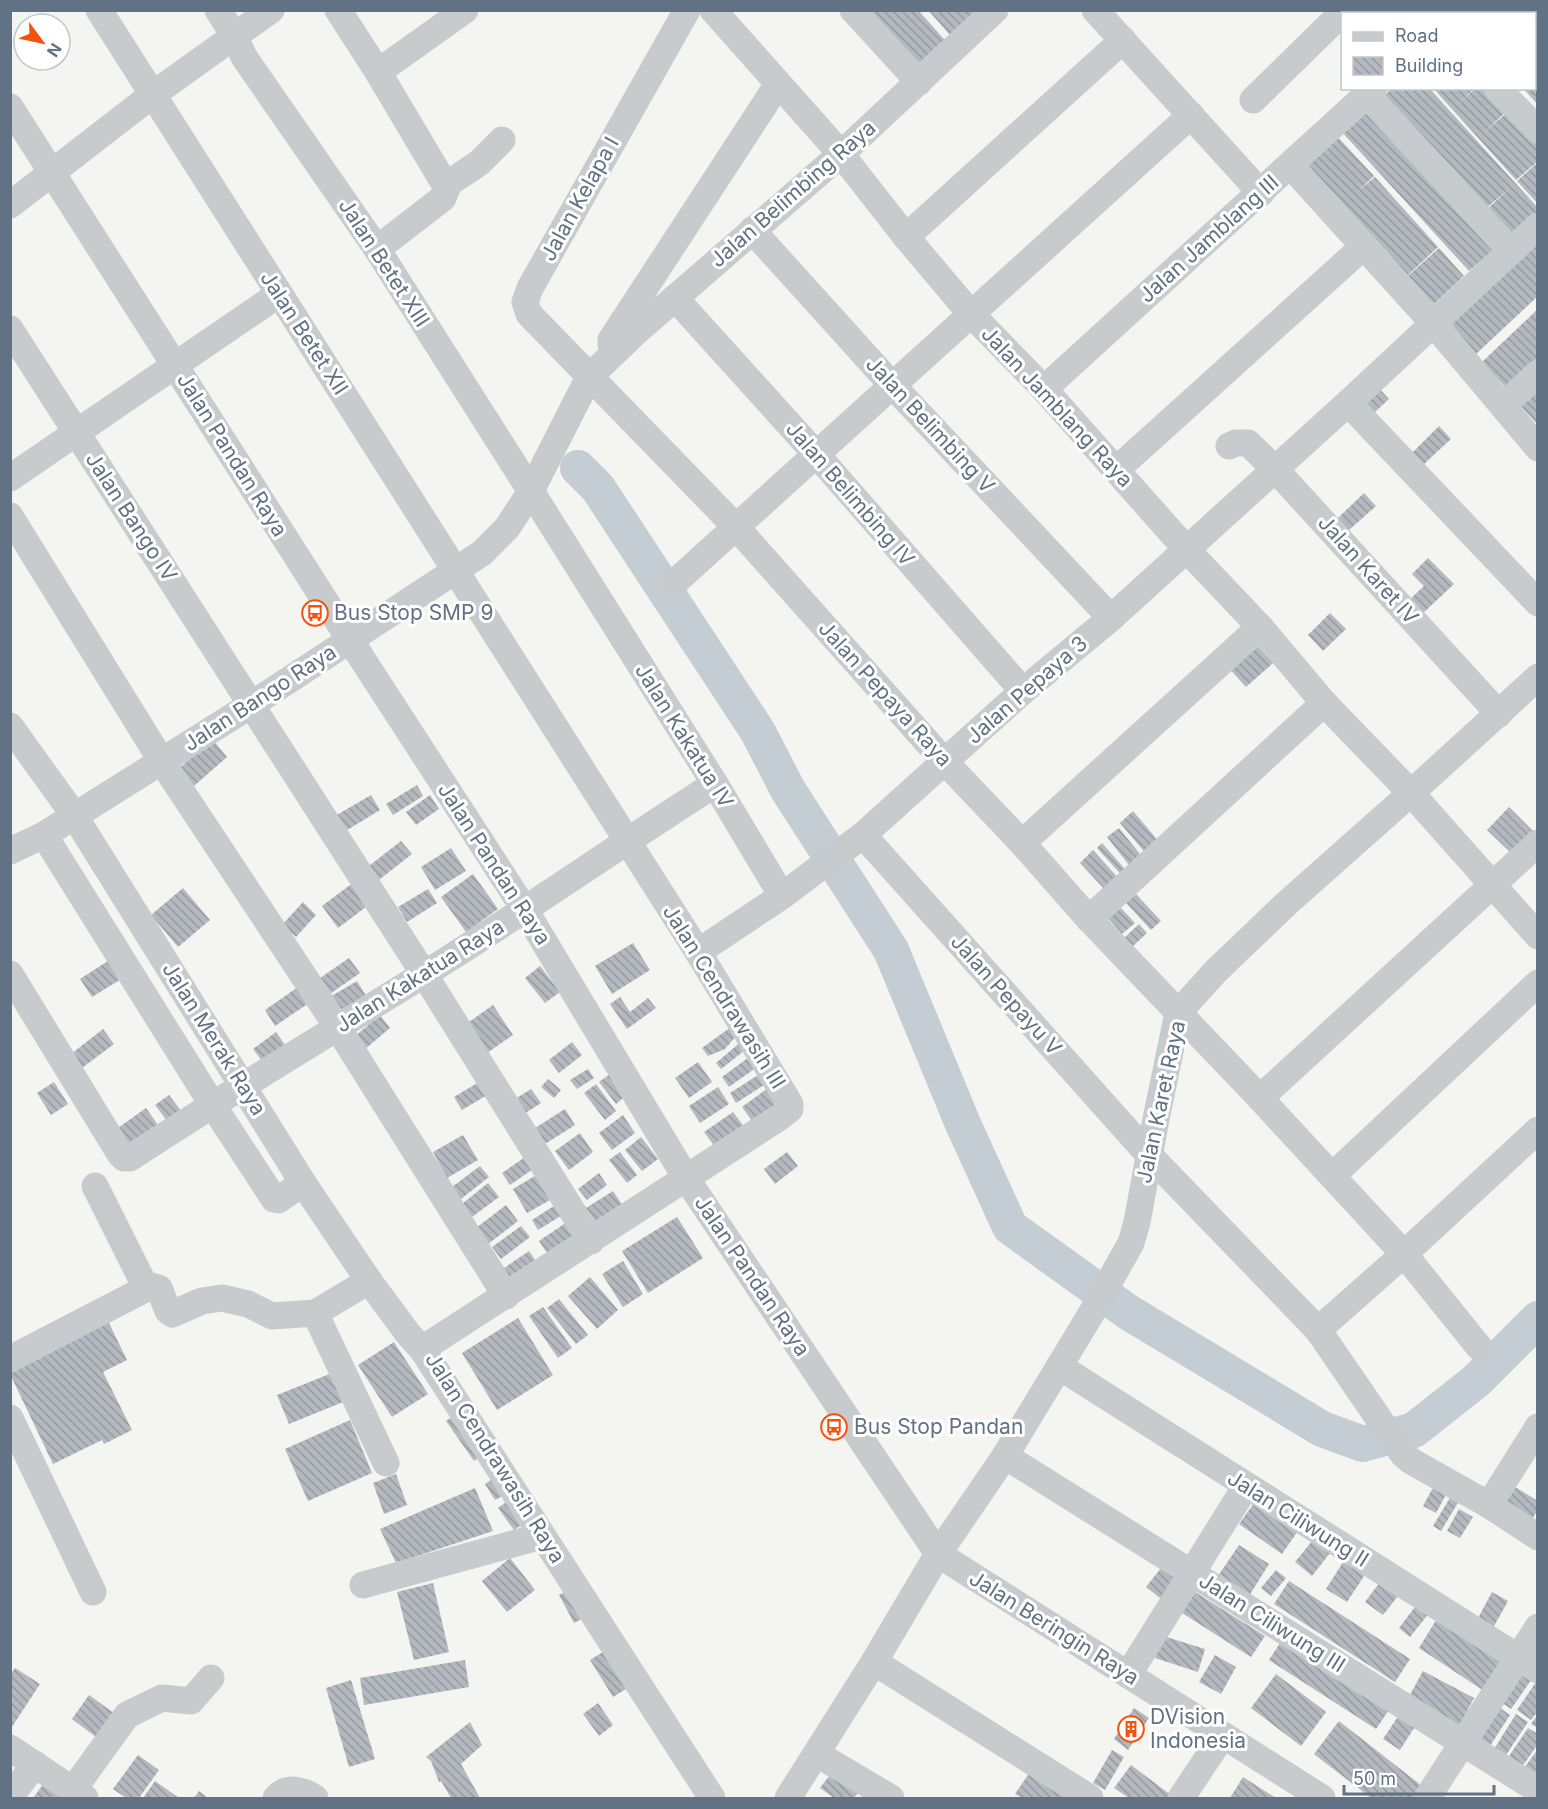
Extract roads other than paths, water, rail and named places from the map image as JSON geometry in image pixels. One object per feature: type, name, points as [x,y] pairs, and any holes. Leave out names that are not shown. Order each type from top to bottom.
[{"type":"street","name":"Jalan Betet XII","points":[[99,10],[626,841]]},
{"type":"street","name":"Jalan Betet XIII","points":[[218,10],[235,37],[244,57],[377,249],[531,491]]},
{"type":"street","points":[[10,205],[152,95],[271,10]]},
{"type":"street","points":[[338,10],[378,72],[446,185],[447,191],[443,198],[377,249]]},
{"type":"street","points":[[378,72],[465,10]]},
{"type":"street","name":"Jalan Kelapa I","points":[[589,377],[529,314],[525,302],[687,10]]},
{"type":"street","name":"Jalan Jamblang Raya","points":[[713,10],[841,153],[906,237],[971,314],[1044,389],[1187,550],[1260,627],[1324,703],[1412,794],[1538,936]]},
{"type":"street","points":[[853,10],[919,82]]},
{"type":"street","points":[[1095,10],[1261,192]]},
{"type":"street","name":"Jalan Belimbing Raya","points":[[589,377],[675,298],[841,153],[994,11]]},
{"type":"street","points":[[1253,100],[1341,14]]},
{"type":"street","points":[[906,237],[1123,40]]},
{"type":"street","points":[[610,356],[611,340],[778,84]]},
{"type":"street","points":[[1499,90],[1538,130]]},
{"type":"street","points":[[1370,92],[1511,251]]},
{"type":"street","name":"Jalan Jamblang III","points":[[1044,389],[1370,92]]},
{"type":"street","name":"Jalan Pandan Raya","points":[[10,107],[525,910],[686,1178],[938,1554]]},
{"type":"street","points":[[673,584],[1191,115]]},
{"type":"street","points":[[446,185],[479,162],[502,140]]},
{"type":"street","points":[[1291,166],[1434,324],[1538,448]]},
{"type":"street","name":"Jalan Pepaya 3","points":[[782,896],[854,843],[1023,691],[1111,618],[1348,403],[1538,226]]},
{"type":"street","name":"Jalan Belimbing V","points":[[752,231],[892,386],[1111,618]]},
{"type":"street","points":[[1116,470],[1364,246]]},
{"type":"street","points":[[10,478],[279,294]]},
{"type":"street","name":"Jalan Belimbing IV","points":[[675,298],[816,454],[1023,691]]},
{"type":"street","name":"Jalan Bango IV","points":[[10,329],[424,974],[591,1241]]},
{"type":"street","points":[[1503,406],[1538,374]]},
{"type":"street","name":"Jalan Bango Raya","points":[[10,851],[44,835],[251,705],[482,553],[497,540],[531,491],[589,377]]},
{"type":"street","name":"Jalan Pepaya Raya","points":[[589,377],[736,527],[945,762],[1022,843],[1089,919],[1260,1098],[1404,1254],[1479,1347]]},
{"type":"street","points":[[1348,403],[1538,603]]},
{"type":"street","name":"Jalan Karet IV","points":[[1229,446],[1236,443],[1248,443],[1275,469],[1499,714]]},
{"type":"street","name":"Jalan Kakatua IV","points":[[531,491],[715,784],[782,896]]},
{"type":"street","points":[[10,516],[161,761],[338,1028],[506,1296]]},
{"type":"street","points":[[1022,843],[1260,627]]},
{"type":"street","name":"Jalan Karet Raya","points":[[788,1798],[874,1662],[938,1554],[1005,1456],[1131,1243],[1178,1013],[1216,971],[1286,904],[1412,794],[1538,676]]},
{"type":"street","points":[[1089,919],[1324,703]]},
{"type":"street","name":"Jalan Merak Raya","points":[[10,726],[74,816],[228,1096],[303,1183],[369,1281],[422,1349]]},
{"type":"street","name":"Jalan Kakatua Raya","points":[[10,974],[120,1154],[124,1158],[130,1158],[525,910],[715,784]]},
{"type":"street","points":[[44,835],[228,1096],[274,1199],[278,1200],[303,1183]]},
{"type":"street","name":"Jalan Cendrawasih III","points":[[626,841],[698,951],[791,1106],[780,1117],[686,1178]]},
{"type":"street","name":"Jalan Pepayu V","points":[[854,843],[1318,1330],[1403,1454],[1411,1461],[1489,1505]]},
{"type":"street","points":[[1260,1098],[1538,843]]},
{"type":"street","points":[[698,951],[782,896]]},
{"type":"street","points":[[1332,1176],[1538,984]]},
{"type":"street","points":[[1318,1330],[1538,1130]]},
{"type":"street","name":"Jalan Cendrawasih Raya","points":[[686,1178],[422,1349],[711,1798]]},
{"type":"street","points":[[95,1186],[146,1288]]},
{"type":"street","points":[[10,1359],[146,1288],[154,1286],[159,1288],[168,1311],[172,1314],[202,1301],[222,1298],[248,1304],[272,1316],[315,1313],[369,1281]]},
{"type":"street","points":[[315,1313],[387,1463]]},
{"type":"street","name":"Jalan Ciliwung II","points":[[1060,1366],[1528,1664]]},
{"type":"street","points":[[10,1418],[93,1592]]},
{"type":"street","points":[[1538,1427],[1489,1505],[1538,1537]]},
{"type":"street","name":"Jalan Ciliwung III","points":[[1005,1456],[1538,1790]]},
{"type":"street","points":[[1128,1675],[1246,1486]]},
{"type":"street","points":[[363,1585],[542,1536]]},
{"type":"street","name":"Jalan Beringin Raya","points":[[938,1554],[1322,1798]]},
{"type":"street","points":[[1427,1798],[1463,1742],[1528,1664],[1538,1627]]},
{"type":"street","points":[[874,1662],[1090,1798]]},
{"type":"street","points":[[10,1748],[79,1794],[127,1715],[162,1698],[191,1701],[212,1678]]},
{"type":"street","points":[[1181,1798],[1222,1735]]},
{"type":"street","points":[[817,1754],[891,1798]]},
{"type":"street","points":[[10,1797],[35,1764]]},
{"type":"street","points":[[276,1798],[279,1794],[289,1790],[299,1790],[315,1798]]},
{"type":"waterway","points":[[578,468],[598,488],[758,732],[788,790],[891,950],[963,1124],[1010,1227],[1128,1312],[1322,1429],[1363,1444],[1414,1430],[1476,1381],[1538,1319]]},
{"type":"place","name":"Bus Stop SMP 9","points":[[315,613]]},
{"type":"place","name":"Bus Stop Pandan","points":[[834,1427]]},
{"type":"place","name":"DVision Indonesia","points":[[1131,1729]]}]
